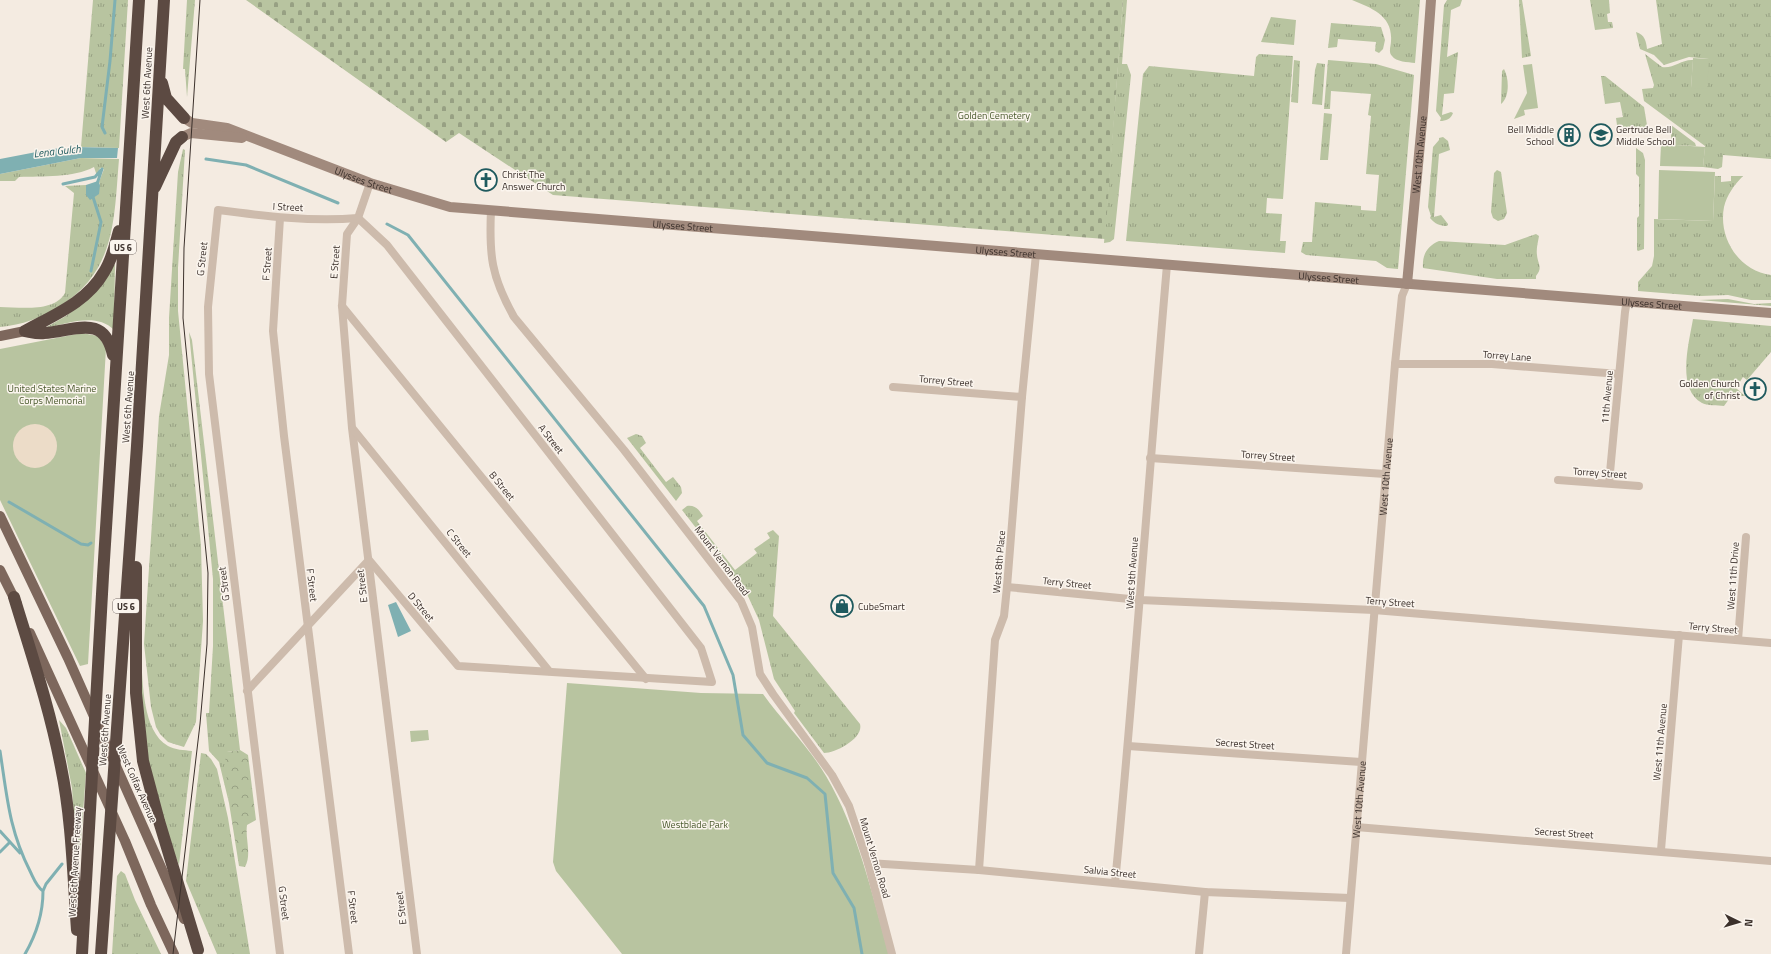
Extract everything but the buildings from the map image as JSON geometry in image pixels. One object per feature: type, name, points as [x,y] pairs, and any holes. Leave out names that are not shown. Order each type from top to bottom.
[{"type":"highway","name":"West 6th Avenue","points":[[92,772],[139,0]]},
{"type":"highway","name":"West 6th Avenue","points":[[112,815],[137,446],[164,0]]},
{"type":"highway","points":[[160,70],[166,98],[184,118]]},
{"type":"highway","points":[[153,189],[176,142],[182,137]]},
{"type":"highway","points":[[25,331],[68,309],[85,294],[104,273],[114,248],[126,205]]},
{"type":"highway","points":[[25,331],[42,333],[84,327],[102,331],[110,342],[117,368]]},
{"type":"highway","points":[[137,446],[136,693],[143,761],[150,792],[199,952]]},
{"type":"highway","points":[[14,597],[51,722],[62,768],[70,831],[78,954]]},
{"type":"highway","name":"West 6th Avenue Freeway","points":[[82,954],[92,772]]},
{"type":"highway","name":"US 6","points":[[101,954],[112,815]]},
{"type":"main road","points":[[0,336],[25,331]]},
{"type":"main road","name":"West Colfax Avenue","points":[[0,516],[68,658],[199,952]]},
{"type":"main road","points":[[0,570],[14,597],[174,954]]},
{"type":"street","name":"West 10th Avenue","points":[[1346,954],[1385,474],[1402,296],[1408,284],[1424,111],[1431,0]]},
{"type":"street","name":"Ulysses Street","points":[[184,118],[192,123],[227,128],[252,139],[370,183],[450,207],[1771,313]]},
{"type":"street","name":"Ulysses Street","points":[[182,137],[191,133],[252,139]]},
{"type":"street","name":"E Street","points":[[370,183],[358,218],[347,234],[342,306],[352,428],[417,954]]},
{"type":"street","name":"I Street","points":[[218,210],[280,218],[358,218]]},
{"type":"street","name":"G Street","points":[[218,210],[208,307],[209,374],[280,954]]},
{"type":"street","name":"Mount Vernon Road","points":[[491,210],[490,245],[494,273],[500,292],[514,317],[624,450],[741,601],[752,627],[760,674],[832,775],[849,806],[868,863],[892,954]]},
{"type":"street","name":"F Street","points":[[280,218],[273,330],[284,436],[307,625],[349,954]]},
{"type":"street","name":"A Street","points":[[358,218],[387,245],[701,648],[712,682],[646,679]]},
{"type":"street","name":"West 8th Place","points":[[979,870],[995,640],[1004,616],[1022,397],[1036,254]]},
{"type":"street","name":"West 9th Avenue","points":[[1115,883],[1128,746],[1150,458],[1167,265]]},
{"type":"street","name":"11th Avenue","points":[[1610,483],[1624,312],[1626,306],[1630,302]]},
{"type":"street","name":"B Street","points":[[342,306],[646,679]]},
{"type":"street","name":"Torrey Lane","points":[[1395,364],[1492,364],[1618,374]]},
{"type":"street","name":"Torrey Street","points":[[893,387],[1022,397]]},
{"type":"street","name":"C Street","points":[[352,428],[549,671]]},
{"type":"street","name":"Torrey Street","points":[[1150,458],[1385,474]]},
{"type":"street","name":"Torrey Street","points":[[1558,480],[1639,486]]},
{"type":"street","name":"West 11th Drive","points":[[1738,640],[1746,537]]},
{"type":"street","points":[[247,691],[369,560]]},
{"type":"street","name":"D Street","points":[[369,560],[458,666],[549,671]]},
{"type":"street","name":"Terry Street","points":[[1007,587],[1140,600],[1374,610],[1771,643]]},
{"type":"street","name":"West 11th Avenue","points":[[1662,850],[1679,635]]},
{"type":"street","points":[[549,671],[646,679]]},
{"type":"street","name":"Secrest Street","points":[[1128,746],[1361,762]]},
{"type":"street","name":"Secrest Street","points":[[1356,827],[1662,850],[1771,861]]},
{"type":"street","name":"Salvia Street","points":[[868,863],[979,870],[1205,892],[1350,898]]},
{"type":"street","points":[[1199,954],[1205,892]]},
{"type":"green space","points":[[93,0],[128,0],[119,148],[81,147]]},
{"type":"green space","points":[[187,0],[195,0],[187,97],[185,69],[183,69]]},
{"type":"green space","name":"Golden Cemetery","points":[[246,0],[1123,0],[1105,239],[553,195],[459,133],[446,142]]},
{"type":"green space","points":[[1123,0],[1127,0],[1122,64],[1127,64],[1131,75],[1114,239],[1110,242],[1104,243]]},
{"type":"green space","points":[[1352,0],[1420,0],[1415,63],[1394,58],[1390,51],[1391,32],[1385,19],[1374,10]]},
{"type":"green space","points":[[1447,0],[1462,0],[1460,6],[1451,10],[1447,57],[1458,52],[1454,93],[1444,94],[1442,115],[1451,112],[1453,113],[1448,119],[1440,121],[1441,118],[1436,111],[1444,5]]},
{"type":"green space","points":[[1519,0],[1522,0],[1531,56],[1522,58]]},
{"type":"green space","points":[[1590,0],[1609,0],[1610,13],[1607,14],[1608,22],[1612,22],[1613,28],[1595,30]]},
{"type":"green space","points":[[1656,0],[1771,0],[1771,159],[1723,155],[1722,167],[1718,169],[1703,167],[1705,146],[1644,101],[1642,89],[1653,88],[1654,85],[1645,54],[1662,67],[1670,67],[1685,61],[1693,60],[1691,88],[1709,59],[1689,57],[1664,65],[1654,55],[1640,49],[1636,32],[1644,39],[1647,49],[1662,44]]},
{"type":"green space","points":[[1271,17],[1296,20],[1294,45],[1261,42]]},
{"type":"green space","points":[[1331,23],[1381,27],[1385,40],[1383,49],[1379,53],[1375,51],[1376,42],[1338,39],[1337,47],[1328,48]]},
{"type":"green space","points":[[1259,54],[1293,56],[1283,199],[1267,198],[1266,213],[1282,214],[1280,241],[1286,241],[1285,253],[1126,241],[1143,74],[1149,66],[1254,76],[1256,57]]},
{"type":"green space","points":[[1693,58],[1709,59],[1707,89],[1691,88]]},
{"type":"green space","points":[[1294,60],[1300,61],[1298,103],[1291,102]]},
{"type":"green space","points":[[1328,60],[1376,64],[1414,75],[1398,269],[1387,268],[1376,261],[1306,255],[1301,252],[1303,242],[1312,242],[1315,202],[1361,206],[1361,210],[1376,211],[1379,175],[1366,174],[1371,116],[1368,115],[1371,94],[1331,91],[1330,109],[1324,109]]},
{"type":"green space","points":[[1317,63],[1325,64],[1322,105],[1312,104]]},
{"type":"green space","points":[[1532,64],[1538,108],[1524,110],[1525,115],[1514,119],[1527,93],[1523,65]]},
{"type":"green space","points":[[1504,69],[1508,87],[1506,97],[1501,104],[1502,71]]},
{"type":"green space","points":[[1601,76],[1605,76],[1644,107],[1648,131],[1639,133],[1638,127],[1624,129],[1617,125],[1616,118],[1623,117],[1620,102],[1605,104]]},
{"type":"green space","points":[[1324,113],[1332,114],[1328,160],[1320,160]]},
{"type":"green space","points":[[1671,125],[1695,143],[1696,146],[1672,145]]},
{"type":"green space","points":[[1443,137],[1448,141],[1450,150],[1439,154],[1434,217],[1441,215],[1448,224],[1447,226],[1442,226],[1430,218],[1431,216],[1428,207],[1433,147],[1439,138]]},
{"type":"green space","points":[[1661,144],[1705,147],[1703,167],[1660,166]]},
{"type":"green space","points":[[1636,148],[1643,153],[1645,160],[1644,249],[1638,251],[1637,218],[1639,216],[1639,177],[1636,174]]},
{"type":"green space","points":[[183,149],[185,150],[178,268],[178,311],[201,546],[203,621],[196,722],[184,747],[168,742],[160,734],[156,727],[151,707],[144,644],[159,416],[169,355],[169,318],[178,172]]},
{"type":"green space","points":[[81,158],[119,159],[113,223],[109,242],[102,260],[92,277],[78,292],[60,306],[31,320],[16,325],[0,327],[0,307],[36,308],[53,304],[65,293],[74,193],[65,186],[86,185],[87,196],[100,185],[99,182],[104,169],[100,168],[97,176],[94,167],[86,171],[67,175],[19,177],[15,181],[0,181],[0,174]]},
{"type":"green space","points":[[1497,170],[1501,172],[1507,213],[1504,219],[1498,221],[1493,218],[1491,212],[1494,173]]},
{"type":"green space","points":[[1659,170],[1715,172],[1713,221],[1658,219]]},
{"type":"green space","points":[[1715,176],[1721,176],[1721,182],[1731,181],[1731,176],[1743,176],[1731,190],[1725,203],[1723,219],[1724,230],[1733,251],[1740,260],[1749,267],[1771,275],[1771,300],[1751,300],[1728,295],[1700,296],[1638,291],[1638,282],[1652,266],[1654,256],[1654,219],[1713,221]]},
{"type":"green space","points":[[1536,234],[1539,236],[1537,253],[1540,268],[1536,279],[1497,279],[1423,268],[1424,255],[1428,248],[1439,241],[1505,245]]},
{"type":"green space","points":[[115,264],[114,330],[107,325],[90,320],[45,328],[66,316],[84,302]]},
{"type":"green space","points":[[1728,299],[1754,304],[1771,303],[1771,306],[1699,300]]},
{"type":"green space","points":[[1693,319],[1771,326],[1771,352],[1747,380],[1743,377],[1736,388],[1745,396],[1732,395],[1724,406],[1704,404],[1694,396],[1689,387],[1686,365]]},
{"type":"green space","points":[[189,332],[192,340],[240,750],[227,752],[229,803],[219,762],[209,751],[206,713],[209,713],[213,646],[213,579]]},
{"type":"green space","name":"United States Marine Corps Memorial","points":[[82,333],[98,336],[106,348],[88,664],[80,666],[0,500],[0,349]]},
{"type":"green space","points":[[636,434],[642,436],[646,443],[640,448],[666,482],[673,477],[681,487],[682,493],[676,501],[627,438]]},
{"type":"green space","points":[[687,506],[697,508],[703,516],[697,521],[735,570],[757,553],[754,549],[770,538],[767,533],[773,530],[779,536],[773,616],[860,724],[858,734],[842,748],[824,753],[794,713],[795,711],[774,679],[759,620],[746,592],[682,510]]},
{"type":"green space","points":[[141,655],[146,705],[153,729],[159,739],[168,746],[192,751],[179,865],[159,808],[149,768],[141,707]]},
{"type":"green space","name":"Westblade Park","points":[[567,683],[701,693],[763,694],[812,755],[826,776],[837,797],[856,840],[889,954],[622,954],[556,871],[553,862]]},
{"type":"green space","points":[[59,720],[66,728],[86,773],[78,880],[72,788]]},
{"type":"green space","points":[[428,730],[429,740],[411,742],[410,731]]},
{"type":"green space","points":[[240,750],[248,755],[256,820],[247,825],[248,857],[245,867],[239,866],[229,803],[225,761],[227,752]]},
{"type":"green space","points":[[201,753],[206,754],[211,759],[217,769],[228,818],[250,954],[217,954],[186,881]]},
{"type":"green space","points":[[121,871],[125,874],[135,900],[161,954],[112,954],[117,876]]},
{"type":"shaded area","points":[[35,424],[47,428],[53,434],[57,446],[53,458],[47,464],[35,468],[23,464],[17,458],[13,446],[17,434],[23,428]]},
{"type":"water","name":"Lena Gulch","points":[[76,147],[118,148],[117,158],[81,158],[0,174],[0,159],[52,149]]},
{"type":"water","points":[[98,181],[100,185],[99,194],[90,200],[86,195],[86,185]]},
{"type":"water","points":[[396,602],[411,631],[398,637],[388,605]]},
{"type":"waterway","points":[[105,133],[102,127],[110,61],[115,0]]},
{"type":"waterway","points":[[206,159],[246,165],[338,203]]},
{"type":"waterway","points":[[97,184],[102,169]]},
{"type":"waterway","points":[[63,184],[95,177],[101,170]]},
{"type":"waterway","points":[[91,271],[101,222],[93,197]]},
{"type":"waterway","points":[[387,224],[408,235],[704,606],[733,675],[743,735],[767,763],[807,778],[825,794],[833,873],[854,908],[862,954]]},
{"type":"waterway","points":[[9,502],[81,544],[88,545],[91,543]]},
{"type":"waterway","points":[[0,751],[7,798],[17,841],[34,880],[43,891],[46,884],[62,864]]},
{"type":"waterway","points":[[0,831],[20,853]]},
{"type":"waterway","points":[[0,852],[9,843]]},
{"type":"waterway","points":[[25,954],[38,924],[42,907],[43,891]]},
{"type":"tram line","points":[[173,954],[200,724],[207,644],[208,573],[183,318],[184,248],[200,0]]},
{"type":"place","name":"Bell Middle School","points":[[1569,135]]},
{"type":"place","name":"Gertrude Bell Middle School","points":[[1601,135]]},
{"type":"place","name":"Christ The Answer Church","points":[[486,180]]},
{"type":"place","name":"Golden Church of Christ","points":[[1755,389]]},
{"type":"place","name":"CubeSmart","points":[[842,606]]}]
